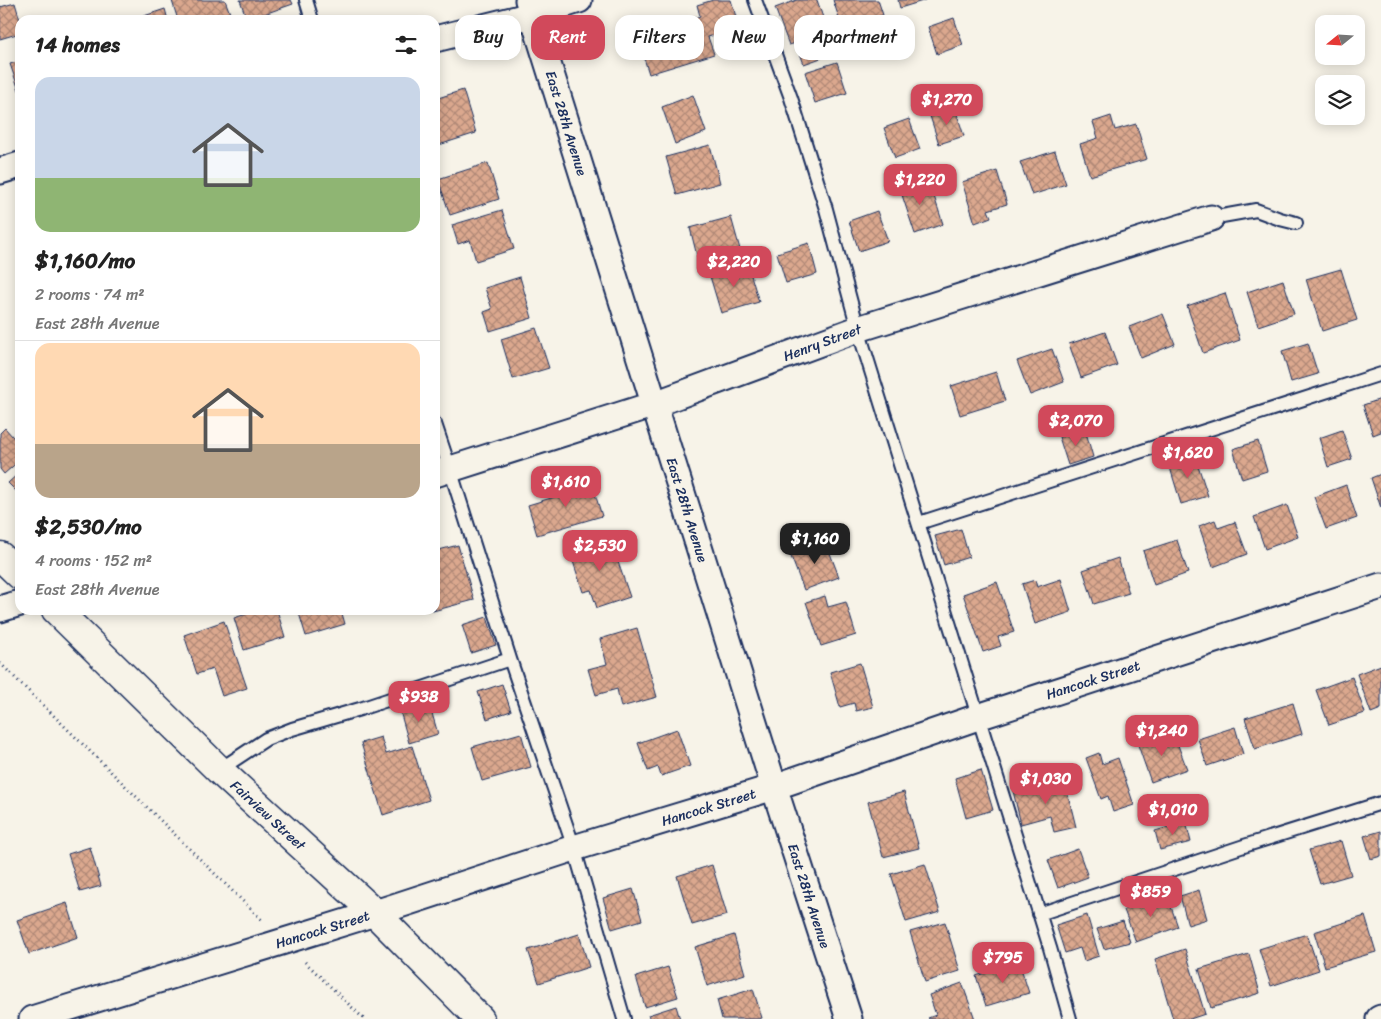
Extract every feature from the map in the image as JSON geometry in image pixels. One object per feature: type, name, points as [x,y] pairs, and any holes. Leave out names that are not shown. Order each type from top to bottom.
[{"type":"street","points":[[440,37],[530,7],[579,0]]},
{"type":"street","name":"East 28th Avenue","points":[[530,7],[774,787],[849,1019]]},
{"type":"street","points":[[0,171],[15,166]]},
{"type":"street","name":"Henry Street","points":[[443,472],[655,404],[858,329],[1211,218]]},
{"type":"street","points":[[0,556],[15,570]]},
{"type":"street","name":"Hancock Street","points":[[32,1019],[774,787],[978,717],[1381,586]]},
{"type":"street","points":[[0,609],[15,604]]},
{"type":"street","name":"Fairview Street","points":[[61,615],[219,770],[375,913],[480,1019]]},
{"type":"lane","points":[[306,0],[310,15]]},
{"type":"lane","points":[[755,0],[791,98],[823,200],[858,329],[1070,1019]]},
{"type":"lane","points":[[1211,218],[1256,210],[1296,223]]},
{"type":"lane","points":[[919,523],[1381,374]]},
{"type":"lane","points":[[440,454],[443,472],[510,659],[574,848],[624,1019]]},
{"type":"lane","points":[[219,770],[266,739],[292,729],[360,709],[510,659]]},
{"type":"lane","points":[[1039,914],[1381,803]]},
{"type":"path","points":[[0,663],[364,1019]]},
{"type":"building","points":[[225,0],[231,15],[176,15],[172,1]]},
{"type":"building","points":[[240,0],[291,0],[293,4],[261,15],[245,15]]},
{"type":"building","points":[[713,0],[731,0],[735,15],[714,15],[714,35],[708,37],[714,54],[704,57],[704,15],[700,15],[697,5]]},
{"type":"building","points":[[797,0],[817,0],[822,15],[794,15],[794,44],[789,45],[784,32],[784,15],[778,15],[775,8]]},
{"type":"building","points":[[833,0],[878,0],[883,15],[838,15]]},
{"type":"building","points":[[898,0],[926,0],[900,8]]},
{"type":"building","points":[[15,3],[19,15],[15,15],[15,34],[0,39],[0,7]]},
{"type":"building","points":[[165,9],[167,15],[147,15]]},
{"type":"building","points":[[954,18],[963,45],[937,54],[928,27]]},
{"type":"building","points":[[645,60],[694,60],[649,74]]},
{"type":"building","points":[[802,60],[815,60],[804,64]]},
{"type":"building","points":[[15,62],[15,78],[10,64]]},
{"type":"building","points":[[837,62],[847,93],[815,103],[805,72]]},
{"type":"building","points":[[463,90],[476,133],[440,145],[440,97]]},
{"type":"building","points":[[693,95],[706,132],[675,144],[662,107]]},
{"type":"building","points":[[955,108],[964,136],[939,144],[930,116]]},
{"type":"building","points":[[1111,116],[1115,130],[1136,124],[1147,159],[1090,176],[1080,144],[1098,138],[1093,122]]},
{"type":"building","points":[[909,119],[920,149],[895,158],[884,128]]},
{"type":"building","points":[[710,145],[720,183],[677,195],[666,157]]},
{"type":"building","points":[[1055,151],[1066,184],[1032,195],[1020,162]]},
{"type":"building","points":[[488,163],[499,199],[450,215],[440,185],[440,178]]},
{"type":"building","points":[[997,171],[1007,204],[988,210],[991,217],[975,223],[962,182]]},
{"type":"building","points":[[918,176],[924,196],[933,193],[943,224],[915,234],[898,183]]},
{"type":"building","points":[[502,210],[514,249],[476,261],[470,240],[458,244],[452,225]]},
{"type":"building","points":[[877,211],[888,241],[859,251],[849,221]]},
{"type":"building","points":[[731,217],[741,253],[699,264],[690,228]]},
{"type":"building","points":[[809,243],[817,274],[786,283],[777,253]]},
{"type":"building","points":[[747,262],[759,302],[721,313],[709,273]]},
{"type":"building","points":[[1341,269],[1357,320],[1322,331],[1306,279]]},
{"type":"building","points":[[520,277],[532,318],[490,331],[484,312],[492,309],[485,288]]},
{"type":"building","points":[[1283,280],[1294,314],[1258,326],[1247,292]]},
{"type":"building","points":[[1225,293],[1240,340],[1203,353],[1187,306]]},
{"type":"building","points":[[1163,314],[1175,344],[1141,358],[1129,327]]},
{"type":"building","points":[[536,328],[549,368],[513,379],[501,339]]},
{"type":"building","points":[[1105,332],[1117,365],[1081,378],[1069,344]]},
{"type":"building","points":[[1308,343],[1318,374],[1291,382],[1282,351]]},
{"type":"building","points":[[1052,349],[1064,382],[1030,395],[1017,361]]},
{"type":"building","points":[[996,372],[1005,401],[960,415],[951,386]]},
{"type":"building","points":[[1381,399],[1381,432],[1373,435],[1363,405]]},
{"type":"building","points":[[5,428],[15,439],[15,464],[4,474],[0,469],[0,433]]},
{"type":"building","points":[[1085,429],[1093,457],[1068,465],[1059,437]]},
{"type":"building","points":[[1342,430],[1352,459],[1328,467],[1319,438]]},
{"type":"building","points":[[1258,441],[1267,471],[1242,479],[1233,449]]},
{"type":"building","points":[[1194,453],[1208,496],[1181,504],[1168,461]]},
{"type":"building","points":[[1381,474],[1381,508],[1371,478]]},
{"type":"building","points":[[15,477],[15,490],[8,483]]},
{"type":"building","points":[[590,478],[602,516],[537,535],[528,505],[561,495],[559,488]]},
{"type":"building","points":[[1346,485],[1357,518],[1326,529],[1314,497]]},
{"type":"building","points":[[1287,505],[1298,537],[1265,549],[1254,517]]},
{"type":"building","points":[[1215,520],[1218,528],[1235,522],[1247,554],[1213,567],[1199,526]]},
{"type":"building","points":[[961,529],[969,557],[944,565],[935,536]]},
{"type":"building","points":[[607,536],[630,597],[597,608],[591,590],[583,592],[569,549]]},
{"type":"building","points":[[825,540],[839,577],[804,590],[790,554]]},
{"type":"building","points":[[1177,540],[1188,573],[1154,585],[1143,551]]},
{"type":"building","points":[[458,545],[474,600],[440,609],[440,550]]},
{"type":"building","points":[[1118,558],[1129,593],[1094,604],[1083,570]]},
{"type":"building","points":[[1061,579],[1071,612],[1035,624],[1022,584],[1035,580],[1037,587]]},
{"type":"building","points":[[997,582],[1014,632],[998,637],[1001,646],[983,652],[963,594]]},
{"type":"building","points":[[825,596],[828,607],[846,602],[856,635],[821,646],[806,602]]},
{"type":"building","points":[[243,615],[278,615],[285,637],[244,650],[234,618]]},
{"type":"building","points":[[300,615],[342,615],[345,624],[306,636]]},
{"type":"building","points":[[487,617],[496,645],[471,653],[462,625]]},
{"type":"building","points":[[224,621],[247,688],[222,696],[213,669],[197,674],[184,635]]},
{"type":"building","points":[[637,628],[657,697],[621,707],[617,689],[596,695],[588,669],[607,664],[600,639]]},
{"type":"building","points":[[860,663],[873,707],[856,711],[854,703],[840,707],[830,672]]},
{"type":"building","points":[[1381,665],[1381,709],[1371,713],[1357,674]]},
{"type":"building","points":[[1352,677],[1365,713],[1329,725],[1316,690]]},
{"type":"building","points":[[502,684],[511,711],[487,719],[478,692]]},
{"type":"building","points":[[429,703],[438,734],[409,743],[400,711]]},
{"type":"building","points":[[1293,703],[1302,734],[1255,749],[1245,718]]},
{"type":"building","points":[[1235,727],[1243,754],[1207,766],[1198,739]]},
{"type":"building","points":[[677,729],[690,766],[661,776],[658,767],[648,771],[638,743]]},
{"type":"building","points":[[1173,732],[1187,769],[1151,782],[1138,745]]},
{"type":"building","points":[[521,733],[531,767],[482,781],[472,747]]},
{"type":"building","points":[[381,737],[386,754],[412,746],[429,800],[383,815],[361,743]]},
{"type":"building","points":[[1099,753],[1102,764],[1118,758],[1134,805],[1113,812],[1108,796],[1101,799],[1086,758]]},
{"type":"building","points":[[981,770],[993,810],[966,818],[955,778]]},
{"type":"building","points":[[1064,779],[1076,827],[1054,832],[1050,816],[1021,824],[1013,791]]},
{"type":"building","points":[[904,792],[919,848],[883,857],[868,802]]},
{"type":"building","points":[[1186,822],[1191,842],[1160,850],[1155,831]]},
{"type":"building","points":[[1381,831],[1381,856],[1371,859],[1364,836]]},
{"type":"building","points":[[1341,841],[1351,875],[1320,884],[1309,850]]},
{"type":"building","points":[[90,847],[101,886],[80,892],[68,854]]},
{"type":"building","points":[[1078,849],[1088,877],[1058,888],[1048,860]]},
{"type":"building","points":[[925,864],[940,912],[906,922],[891,874]]},
{"type":"building","points":[[712,865],[727,915],[692,925],[677,876]]},
{"type":"building","points":[[633,889],[642,920],[612,929],[603,898]]},
{"type":"building","points":[[1199,890],[1207,919],[1188,925],[1180,896]]},
{"type":"building","points":[[1167,895],[1178,927],[1136,942],[1124,910]]},
{"type":"building","points":[[67,903],[78,937],[29,954],[17,920]]},
{"type":"building","points":[[1087,915],[1099,956],[1084,961],[1080,948],[1065,953],[1056,925]]},
{"type":"building","points":[[1365,916],[1376,952],[1325,967],[1314,932]]},
{"type":"building","points":[[1123,921],[1130,942],[1104,949],[1097,929]]},
{"type":"building","points":[[945,922],[960,971],[925,982],[910,932]]},
{"type":"building","points":[[579,934],[589,967],[539,983],[528,950]]},
{"type":"building","points":[[1307,934],[1319,970],[1271,986],[1259,949]]},
{"type":"building","points":[[734,935],[745,974],[707,986],[695,947]]},
{"type":"building","points":[[1185,949],[1205,1014],[1190,1019],[1173,1019],[1155,959]]},
{"type":"building","points":[[1249,954],[1260,993],[1211,1008],[1199,969]]},
{"type":"building","points":[[1019,962],[1029,993],[986,1006],[976,976]]},
{"type":"building","points":[[668,967],[678,997],[645,1007],[636,977]]},
{"type":"building","points":[[962,983],[975,1019],[929,1019],[936,1015],[929,995]]},
{"type":"building","points":[[753,989],[762,1018],[722,1019],[717,1000]]},
{"type":"building","points":[[676,1006],[680,1019],[650,1019],[648,1015]]}]
